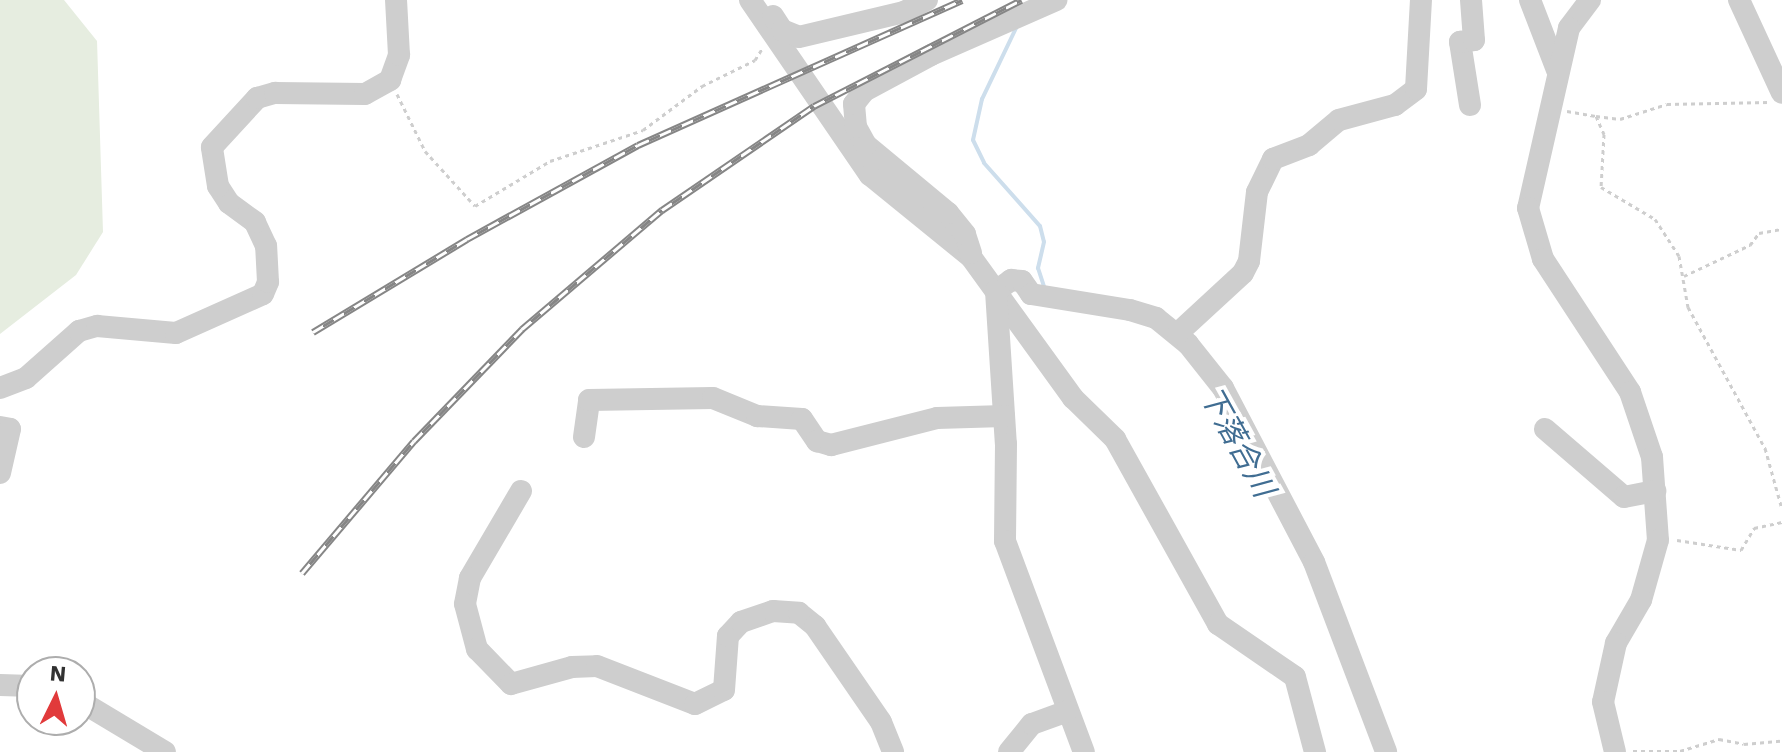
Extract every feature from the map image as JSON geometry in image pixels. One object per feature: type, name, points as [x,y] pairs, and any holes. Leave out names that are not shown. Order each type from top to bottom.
[{"type":"street","points":[[0,388],[26,378],[79,331],[97,326],[176,333],[263,294],[268,282],[266,246],[255,222],[229,203],[218,186],[212,147],[257,98],[275,93],[365,94],[390,80],[399,55],[396,0]]},
{"type":"street","points":[[750,1],[766,4],[782,30],[799,37],[904,12],[927,0]]},
{"type":"street","points":[[971,257],[965,234],[948,213],[866,145],[856,127],[854,104],[864,91],[1020,14],[1056,0]]},
{"type":"street","points":[[1178,333],[1243,273],[1249,261],[1257,192],[1273,159],[1309,145],[1346,116],[1395,105],[1416,89],[1421,0]]},
{"type":"street","points":[[1470,105],[1460,42],[1474,40],[1471,0]]},
{"type":"street","points":[[1530,0],[1557,70]]},
{"type":"street","points":[[1590,0],[1569,28],[1529,188],[1533,236],[1630,392],[1646,427],[1658,540],[1641,600],[1616,643],[1607,676],[1603,702],[1615,752]]},
{"type":"street","points":[[1739,0],[1781,93]]},
{"type":"street","points":[[750,1],[772,45],[891,195],[971,257],[1073,398],[1115,439],[1218,624],[1295,677],[1315,752]]},
{"type":"street","points":[[996,291],[1011,280],[1022,281],[1047,296],[1130,310],[1156,318],[1178,333],[1223,388],[1314,562],[1338,615],[1386,752]]},
{"type":"street","points":[[996,291],[1004,416],[1005,541],[1084,752]]},
{"type":"street","points":[[584,437],[589,400],[713,398],[757,416],[802,419],[817,441],[831,445],[937,418],[1004,416]]},
{"type":"street","points":[[0,427],[10,429],[0,473]]},
{"type":"street","points":[[1545,429],[1624,497],[1655,491]]},
{"type":"street","points":[[521,491],[470,578],[465,604],[477,649],[511,684],[597,666],[695,704],[724,690],[728,636],[741,622],[773,611],[799,613],[815,626],[881,722],[893,752]]},
{"type":"street","points":[[96,711],[165,752]]},
{"type":"street","points":[[1009,752],[1032,724],[1067,711]]},
{"type":"path","points":[[390,80],[425,151],[475,206],[550,161],[643,130],[702,86],[755,60],[772,45]]},
{"type":"path","points":[[1548,109],[1620,119],[1667,104],[1767,105],[1781,93]]},
{"type":"path","points":[[1596,116],[1604,134],[1601,187],[1655,219],[1679,256],[1688,307],[1765,448],[1782,509]]},
{"type":"path","points":[[1684,276],[1750,245],[1759,233],[1782,229]]},
{"type":"path","points":[[1658,540],[1741,550],[1754,528],[1782,522]]},
{"type":"path","points":[[1625,752],[1691,748],[1719,739],[1744,744],[1782,741]]},
{"type":"shaded area","points":[[0,0],[64,0],[97,41],[103,232],[76,275],[0,334]]},
{"type":"waterway","name":"下落合川","points":[[1017,26],[982,99],[973,140],[984,163],[1040,226],[1044,242],[1038,268],[1045,290]]},
{"type":"railway","points":[[313,332],[467,239],[638,145],[962,0]]},
{"type":"railway","points":[[302,573],[414,441],[522,329],[662,210],[814,106],[1021,0]]}]
